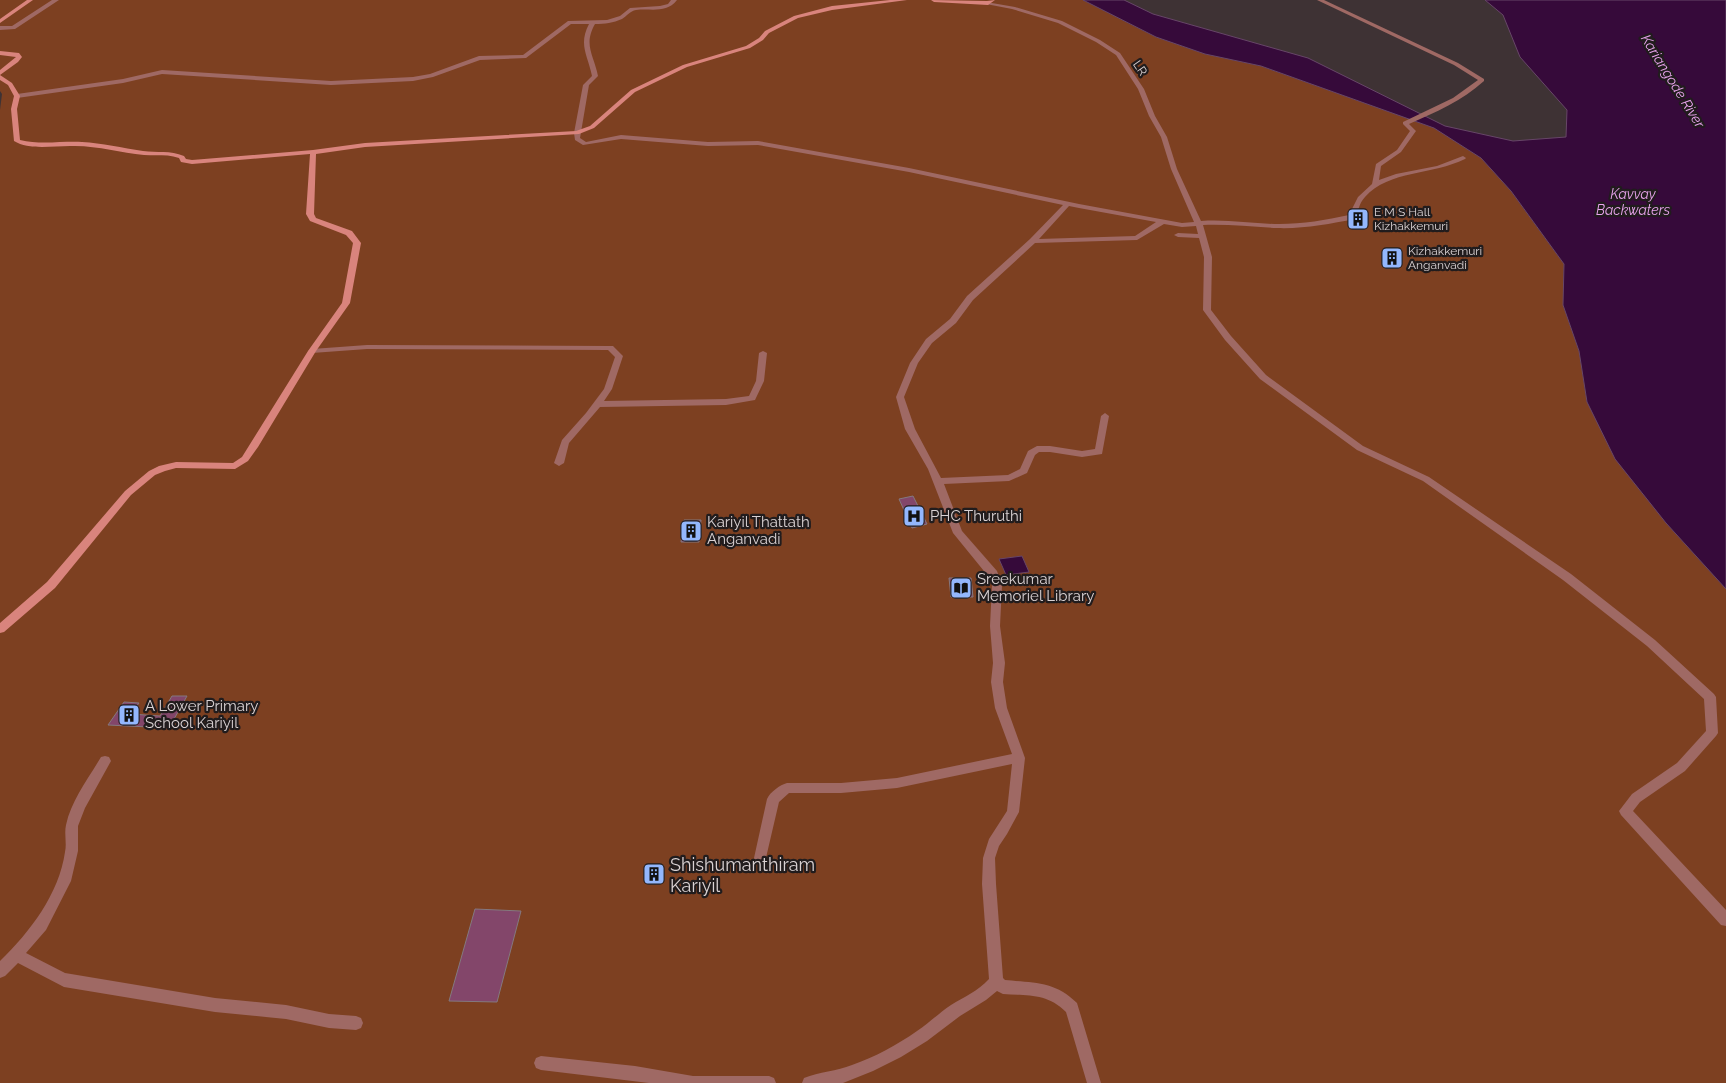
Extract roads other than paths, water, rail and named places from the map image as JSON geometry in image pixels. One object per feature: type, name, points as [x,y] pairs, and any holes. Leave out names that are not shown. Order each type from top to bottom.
[{"type":"street","points":[[0,21],[30,0]]},
{"type":"street","points":[[0,28],[13,28],[56,0]]},
{"type":"street","points":[[17,96],[122,81],[162,72],[331,83],[398,81],[432,76],[478,58],[524,57],[570,22],[614,21],[632,9],[667,7],[674,0]]},
{"type":"street","points":[[0,77],[10,84],[17,96],[14,109],[15,133],[17,140],[23,143],[102,145],[146,153],[177,154],[184,161],[192,162],[313,152],[365,145],[577,133],[592,127],[633,91],[686,66],[748,47],[761,39],[767,32],[796,17],[832,8],[904,0]]},
{"type":"street","points":[[934,0],[990,1]]},
{"type":"street","points":[[1320,0],[1456,64],[1482,80],[1475,87],[1445,106],[1406,123],[1413,131],[1399,151],[1378,165],[1375,183]]},
{"type":"street","name":"LR","points":[[990,1],[1060,22],[1098,41],[1118,54],[1142,89],[1152,116],[1164,137],[1174,169],[1199,224],[1208,257],[1207,310],[1228,338],[1263,377],[1360,448],[1426,479],[1567,577],[1651,643],[1710,697],[1712,733],[1682,767],[1636,798],[1625,811],[1726,920]]},
{"type":"street","points":[[593,22],[585,38],[585,48],[591,57],[595,76],[586,85],[577,133],[577,139],[585,144],[621,137],[708,144],[758,143],[909,170],[1068,204],[1182,225],[1220,222],[1279,226],[1318,224],[1352,217],[1361,196],[1375,183],[1452,164],[1463,158]]},
{"type":"street","points":[[0,53],[16,54],[19,57],[12,65],[0,73]]},
{"type":"street","points":[[0,629],[51,585],[128,493],[152,473],[162,468],[176,465],[235,466],[244,459],[312,351],[346,304],[357,243],[349,233],[313,219],[310,214],[313,152]]},
{"type":"street","points":[[809,1083],[826,1081],[892,1054],[922,1036],[956,1010],[986,994],[996,982],[989,858],[993,843],[1013,812],[1019,758],[1001,708],[997,682],[999,663],[994,626],[997,585],[993,574],[958,533],[938,481],[910,429],[900,397],[914,363],[929,341],[953,321],[970,298],[1034,241],[1068,204]]},
{"type":"street","points":[[1034,241],[1137,238],[1163,222]]},
{"type":"street","points":[[1178,235],[1202,236]]},
{"type":"street","points":[[312,351],[367,347],[610,348],[619,356],[608,388],[565,442],[559,463]]},
{"type":"street","points":[[597,404],[726,402],[752,398],[760,381],[763,353]]},
{"type":"street","points":[[938,481],[1009,478],[1024,472],[1031,453],[1036,449],[1050,449],[1082,454],[1099,452],[1105,416]]},
{"type":"street","points":[[760,858],[773,799],[787,788],[840,788],[897,783],[1019,758]]},
{"type":"street","points":[[0,971],[16,956],[41,925],[64,882],[72,851],[72,826],[89,786],[105,761]]},
{"type":"street","points":[[16,956],[64,980],[215,1005],[286,1012],[329,1021],[356,1024]]},
{"type":"street","points":[[996,982],[1002,987],[1048,991],[1063,999],[1072,1008],[1094,1083]]},
{"type":"street","points":[[541,1063],[635,1073],[672,1082],[769,1083]]},
{"type":"water","name":"Kavvay Backwaters","points":[[1083,0],[1124,0],[1153,14],[1308,58],[1445,126],[1513,141],[1566,137],[1567,110],[1520,57],[1503,15],[1485,0],[1726,0],[1726,589],[1666,523],[1615,459],[1587,402],[1579,351],[1563,305],[1564,264],[1511,191],[1481,158],[1434,128],[1261,66],[1205,54],[1156,37]]},
{"type":"water","points":[[1022,556],[1029,572],[1006,575],[999,559]]},
{"type":"place","name":"E M S Hall Kizhakkemuri","points":[[1358,219]]},
{"type":"place","name":"Kizhakkemuri Anganvadi","points":[[1392,258]]},
{"type":"place","name":"PHC Thuruthi","points":[[914,516]]},
{"type":"place","name":"Kariyil Thattath Anganvadi","points":[[691,531]]},
{"type":"place","name":"Sreekumar Memoriel Library","points":[[961,588]]},
{"type":"place","name":"A Lower Primary School Kariyil","points":[[129,715]]},
{"type":"place","name":"Shishumanthiram Kariyil","points":[[654,874]]},
{"type":"water label","name":"Kariangode River","points":[[1673,81]]}]
